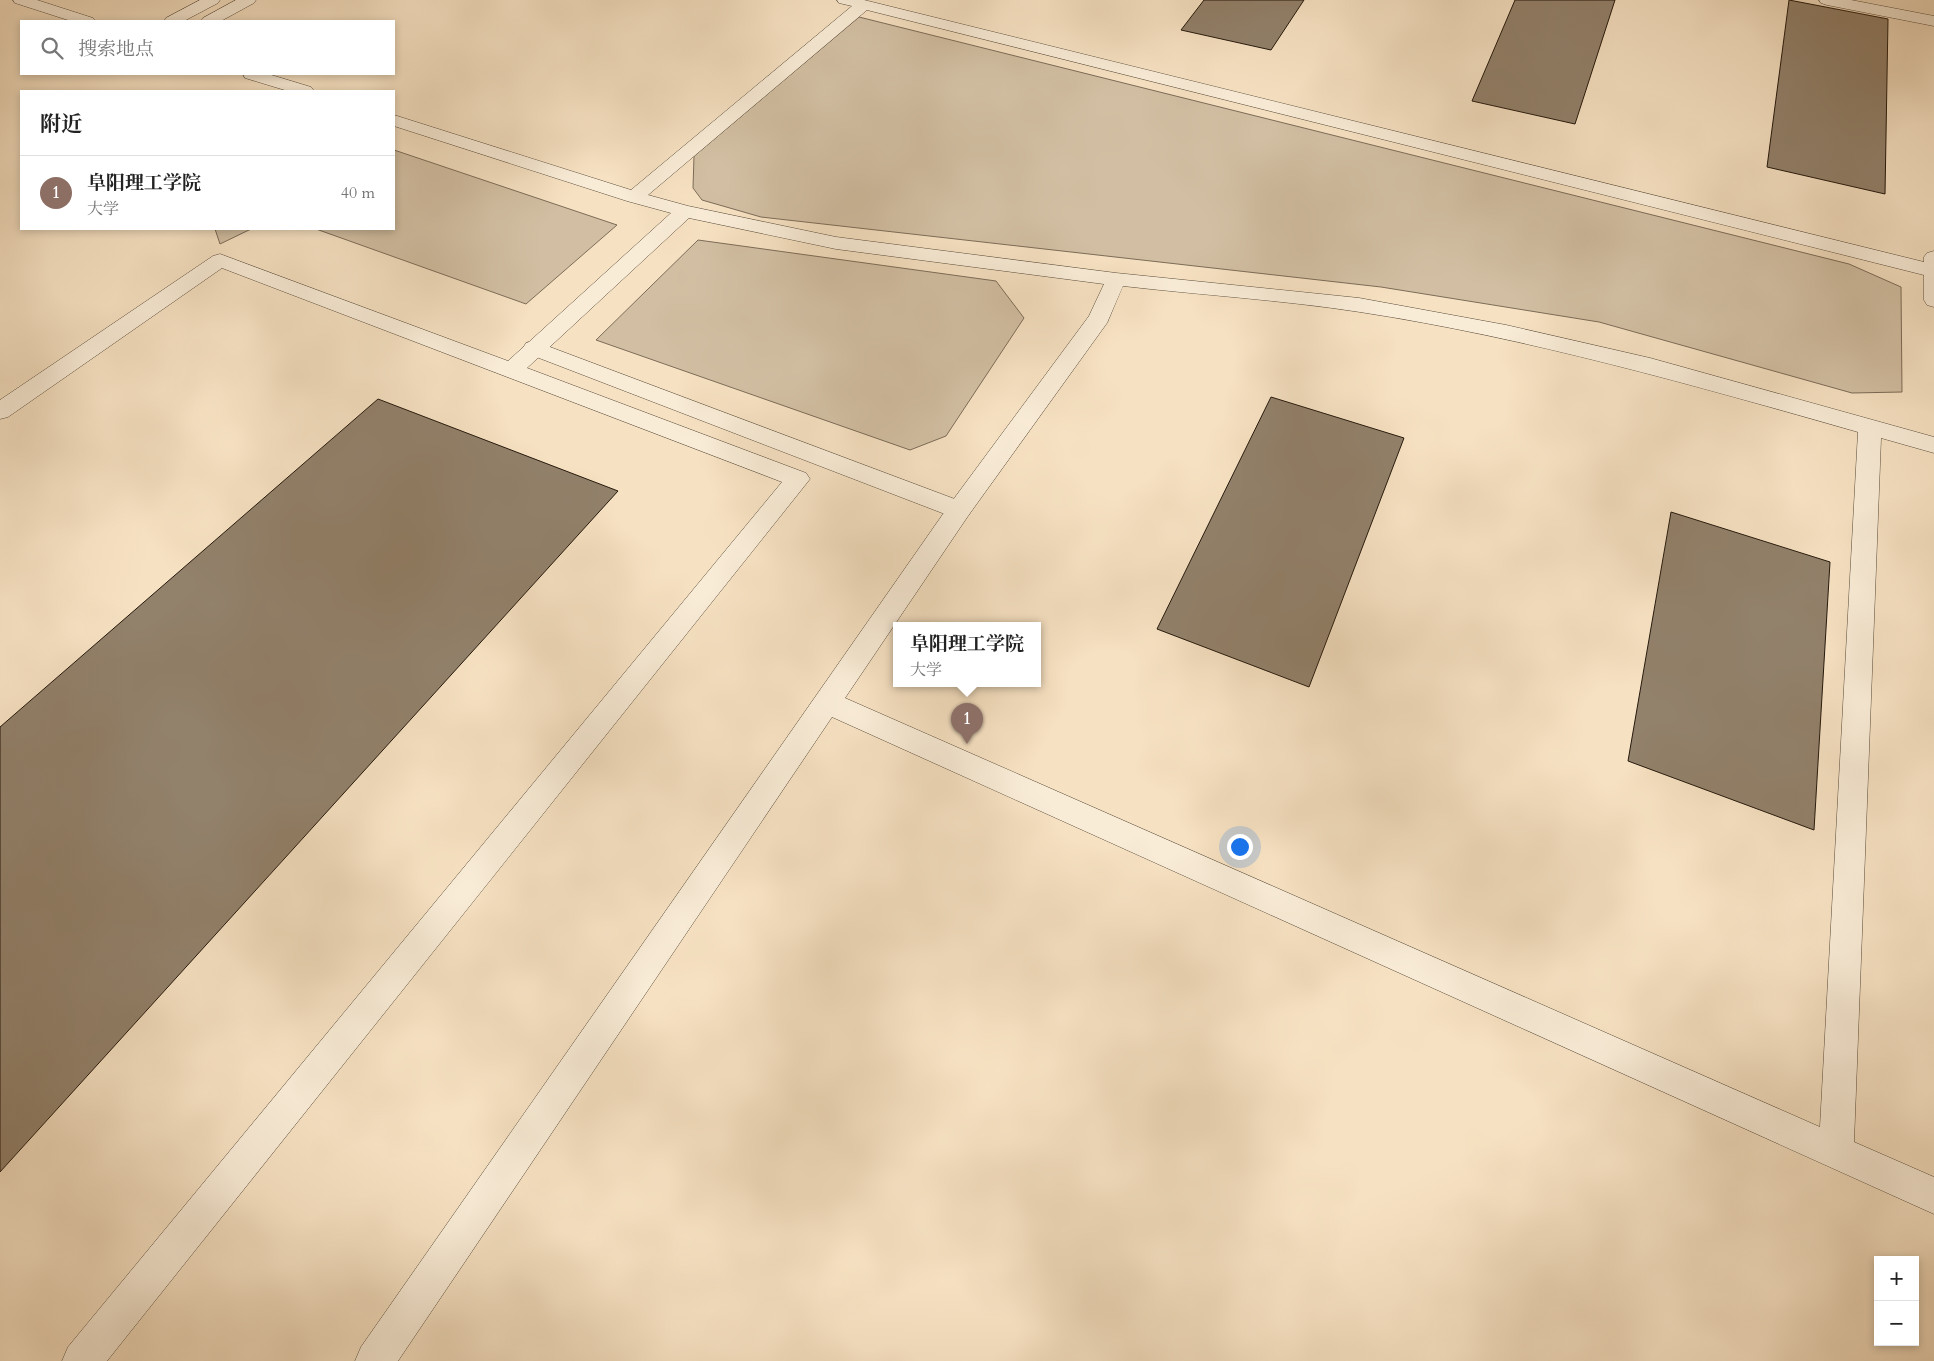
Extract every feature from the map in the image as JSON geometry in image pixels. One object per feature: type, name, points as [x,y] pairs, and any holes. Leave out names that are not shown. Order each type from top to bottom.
[{"type":"street","points":[[21,0],[84,20]]},
{"type":"street","points":[[174,20],[212,0]]},
{"type":"street","points":[[211,20],[248,0]]},
{"type":"street","points":[[845,0],[1933,264],[1934,300]]},
{"type":"street","points":[[1827,0],[1934,21]]},
{"type":"street","points":[[634,197],[863,4]]},
{"type":"street","points":[[254,75],[303,90]]},
{"type":"street","points":[[395,120],[634,197],[685,211],[836,243],[1116,279],[1359,305],[1506,332],[1650,365],[1934,445]]},
{"type":"street","points":[[511,370],[685,211]]},
{"type":"street","points":[[0,411],[220,260],[798,479],[82,1361]]},
{"type":"street","points":[[375,1361],[959,510],[1099,318],[1116,279]]},
{"type":"street","points":[[534,348],[959,510]]},
{"type":"street","points":[[1836,1152],[1870,427]]},
{"type":"street","points":[[826,702],[1934,1196]]},
{"type":"shaded area","points":[[859,17],[1849,264],[1901,287],[1902,392],[1852,393],[1599,322],[1381,287],[761,217],[702,200],[693,188],[694,156]]},
{"type":"shaded area","points":[[395,150],[617,225],[526,304],[319,230],[395,230]]},
{"type":"shaded area","points":[[215,230],[249,230],[220,244]]},
{"type":"shaded area","points":[[698,240],[996,281],[1024,318],[946,436],[910,450],[596,340]]},
{"type":"building","points":[[1204,0],[1304,0],[1271,50],[1181,30]]},
{"type":"building","points":[[1515,0],[1615,0],[1575,124],[1472,101]]},
{"type":"building","points":[[1789,0],[1888,19],[1885,194],[1767,167]]},
{"type":"building","points":[[1271,397],[1404,438],[1309,687],[1157,629]]},
{"type":"building","points":[[378,399],[618,491],[0,1172],[0,727]]},
{"type":"building","points":[[1671,512],[1830,562],[1814,830],[1628,761]]},
{"type":"place","name":"阜阳理工学院","points":[[967,744]]}]
